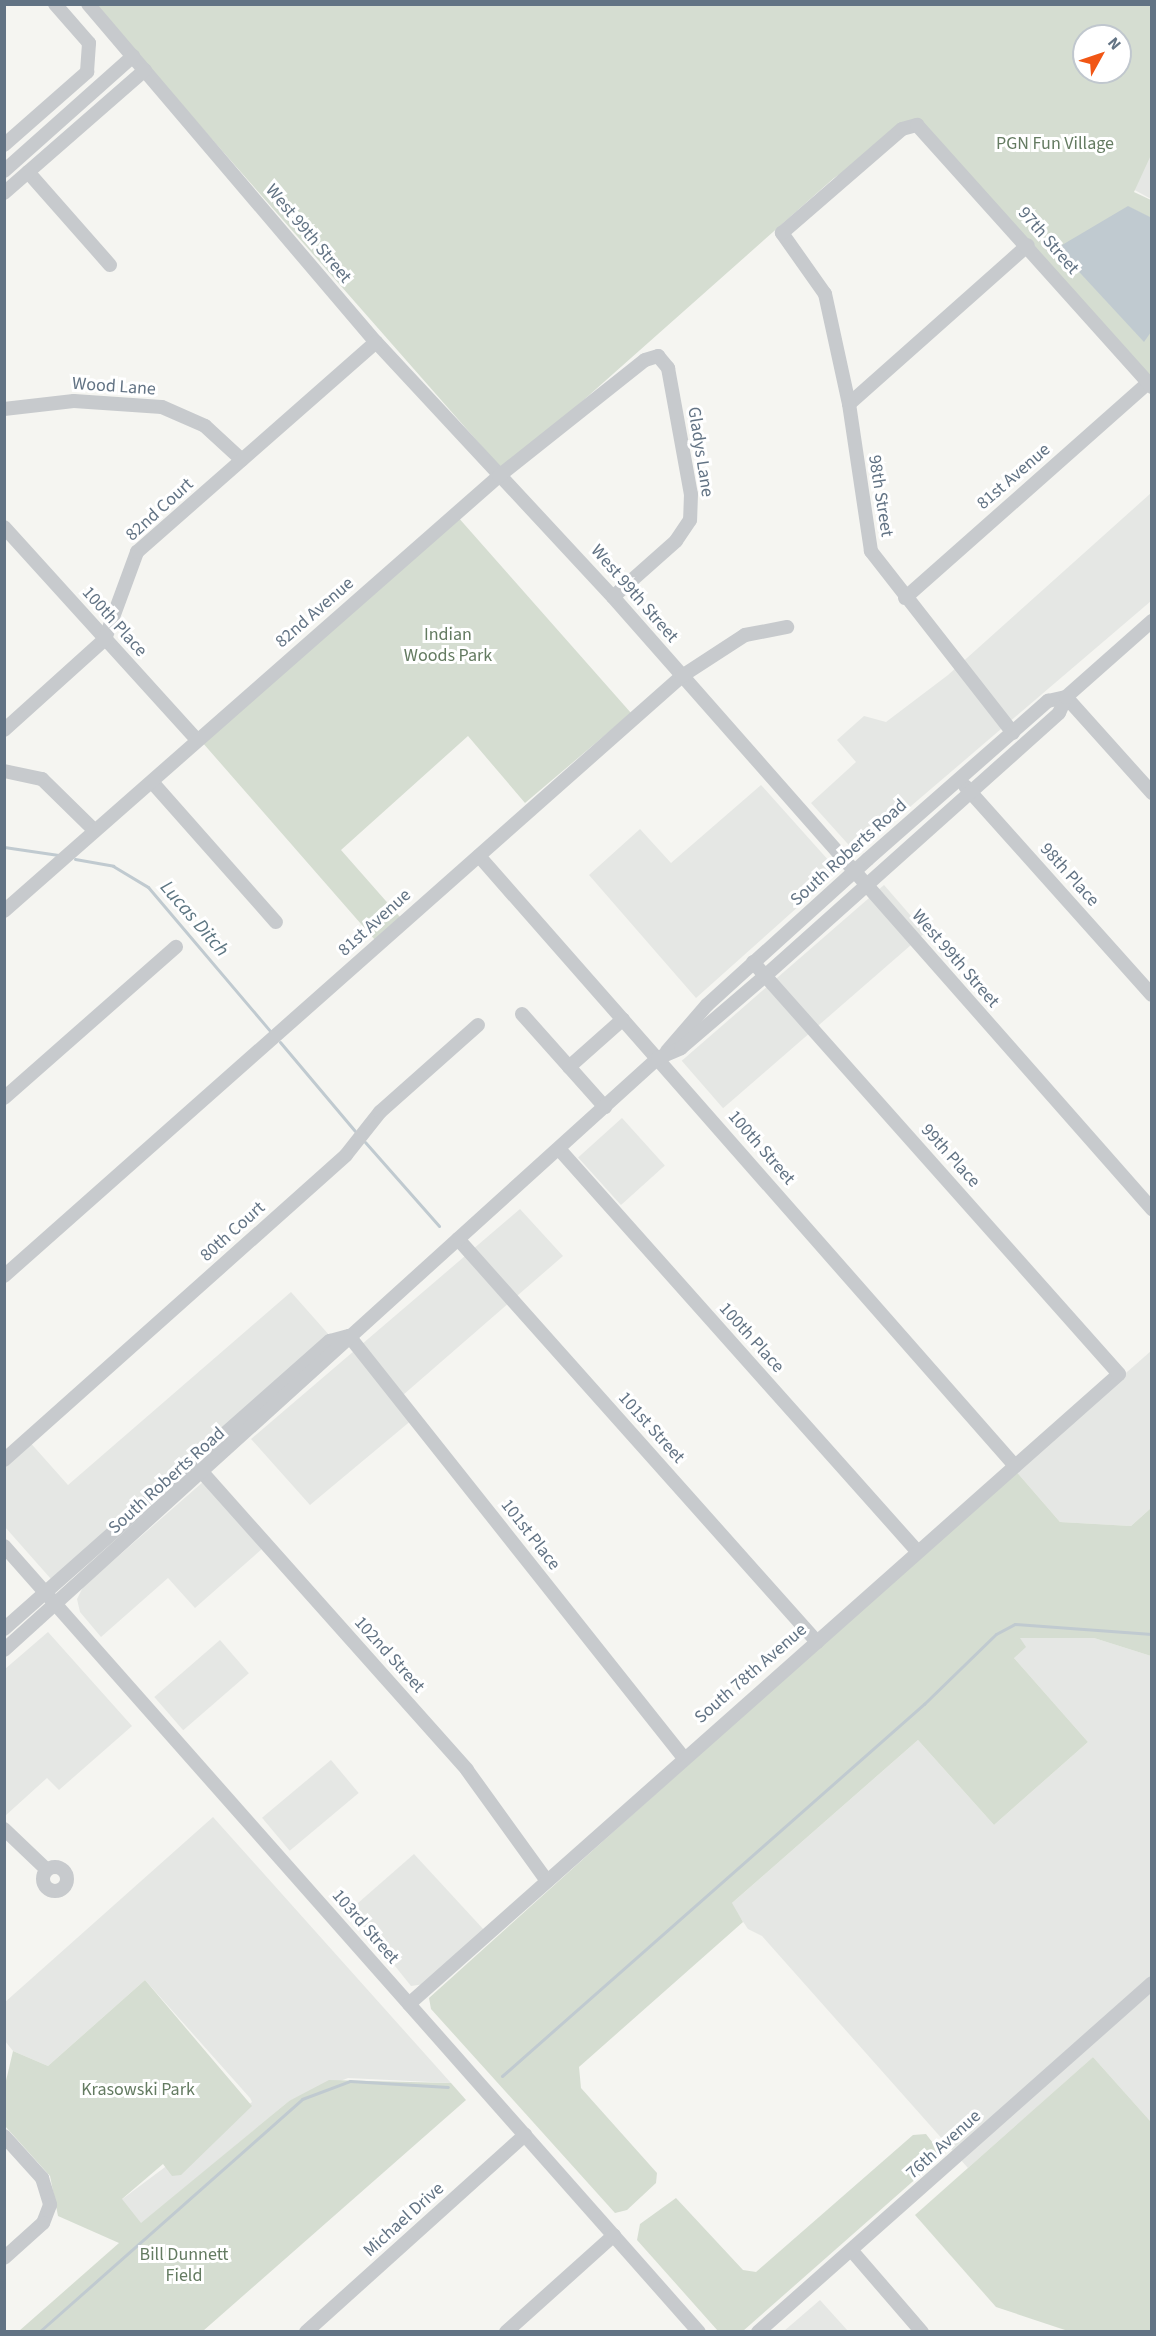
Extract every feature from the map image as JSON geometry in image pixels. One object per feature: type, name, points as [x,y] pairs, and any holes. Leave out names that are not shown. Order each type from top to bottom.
[{"type":"street","points":[[4,145],[87,72],[92,57],[89,43],[55,4]]},
{"type":"street","name":"West 99th Street","points":[[88,4],[376,342],[613,597],[1152,1209]]},
{"type":"street","points":[[4,171],[133,56]]},
{"type":"street","points":[[4,193],[145,70]]},
{"type":"street","points":[[55,100],[68,115]]},
{"type":"street","name":"97th Street","points":[[782,233],[913,124],[927,132],[1150,385]]},
{"type":"street","points":[[28,172],[110,265]]},
{"type":"street","name":"98th Street","points":[[782,233],[825,294],[849,404],[868,542],[904,598],[1013,733]]},
{"type":"street","points":[[849,404],[1028,245]]},
{"type":"street","name":"82nd Court","points":[[4,730],[105,639],[137,552],[376,342]]},
{"type":"street","name":"82nd Avenue","points":[[4,911],[499,476],[645,360],[658,356]]},
{"type":"street","name":"Gladys Lane","points":[[613,597],[676,541],[690,520],[691,494],[668,368],[658,356]]},
{"type":"street","name":"81st Avenue","points":[[904,598],[1150,385]]},
{"type":"street","name":"Wood Lane","points":[[4,409],[74,401],[162,407],[206,426],[242,460]]},
{"type":"street","name":"100th Place","points":[[4,527],[9,543],[105,639],[197,740]]},
{"type":"street","name":"South Roberts Road","points":[[663,1055],[681,1048],[765,976],[1059,713],[1066,697],[1152,621]]},
{"type":"street","name":"81st Avenue","points":[[4,1276],[682,675],[745,635],[787,627]]},
{"type":"street","points":[[1066,697],[1152,793]]},
{"type":"street","name":"South Roberts Road","points":[[4,1650],[338,1354],[349,1336],[663,1055],[675,1037],[753,962],[1048,701],[1066,697]]},
{"type":"street","points":[[4,771],[42,779],[95,831]]},
{"type":"street","name":"98th Place","points":[[960,780],[1152,995]]},
{"type":"street","points":[[152,782],[276,922]]},
{"type":"street","name":"100th Street","points":[[478,856],[623,1019],[663,1055],[1015,1467]]},
{"type":"street","points":[[4,1098],[176,947]]},
{"type":"street","name":"99th Place","points":[[753,962],[1119,1374]]},
{"type":"street","points":[[522,1014],[605,1107]]},
{"type":"street","points":[[569,1067],[623,1019]]},
{"type":"street","name":"80th Court","points":[[4,1460],[346,1155],[380,1112],[478,1025]]},
{"type":"street","name":"100th Place","points":[[559,1149],[917,1551]]},
{"type":"street","name":"101st Street","points":[[458,1239],[817,1642]]},
{"type":"street","name":"South Roberts Road","points":[[4,1629],[330,1341],[349,1336]]},
{"type":"street","name":"101st Place","points":[[349,1336],[683,1757]]},
{"type":"street","name":"South 78th Avenue","points":[[409,2004],[683,1757],[817,1642],[1119,1374]]},
{"type":"street","name":"102nd Street","points":[[193,1462],[466,1770],[547,1881]]},
{"type":"street","name":"103rd Street","points":[[4,1546],[699,2331]]},
{"type":"street","points":[[4,1829],[46,1869]]},
{"type":"street","name":"76th Avenue","points":[[758,2331],[852,2251],[1152,1983]]},
{"type":"street","name":"Michael Drive","points":[[306,2331],[525,2135]]},
{"type":"street","points":[[4,2136],[42,2178],[50,2205],[43,2223],[4,2258]]},
{"type":"street","points":[[506,2331],[614,2235]]},
{"type":"street","points":[[852,2251],[922,2331]]},
{"type":"shaded area","points":[[1151,149],[1151,199],[1131,188]]},
{"type":"shaded area","points":[[1128,206],[1150,217],[1151,332],[1144,342],[1057,248]]},
{"type":"shaded area","points":[[1151,493],[1151,601],[856,853],[811,803],[856,762],[837,740],[864,716],[886,722],[948,675]]},
{"type":"shaded area","points":[[761,785],[838,871],[696,998],[589,875],[640,829],[671,863]]},
{"type":"shaded area","points":[[884,885],[925,933],[723,1108],[682,1061]]},
{"type":"shaded area","points":[[622,1118],[665,1166],[621,1205],[578,1157]]},
{"type":"shaded area","points":[[520,1209],[563,1256],[403,1395],[419,1414],[310,1505],[251,1439]]},
{"type":"shaded area","points":[[291,1292],[330,1336],[51,1579],[5,1527],[4,1460],[27,1439],[68,1485]]},
{"type":"shaded area","points":[[1151,1351],[1151,1508],[1131,1526],[1060,1522],[1015,1470]]},
{"type":"shaded area","points":[[203,1482],[263,1548],[195,1608],[168,1578],[101,1637],[80,1612],[77,1599],[83,1587]]},
{"type":"shaded area","points":[[48,1632],[132,1726],[59,1790],[47,1778],[5,1816],[5,1669]]},
{"type":"shaded area","points":[[1019,1638],[1094,1638],[1151,1656],[1151,2122],[1093,2057],[968,2168],[762,1936],[748,1929],[731,1904],[918,1740],[994,1825],[1088,1742],[1014,1658]]},
{"type":"shaded area","points":[[220,1640],[249,1673],[183,1730],[154,1697]]},
{"type":"shaded area","points":[[331,1760],[359,1793],[290,1851],[262,1818]]},
{"type":"shaded area","points":[[213,1817],[451,2083],[348,2078],[289,2101],[141,2224],[121,2200],[252,2102],[250,2098],[145,1980],[48,2066],[13,2051],[5,2041],[4,2003]]},
{"type":"shaded area","points":[[414,1854],[485,1931],[425,1984],[411,1986],[350,1910]]},
{"type":"shaded area","points":[[820,2300],[848,2331],[784,2331]]},
{"type":"green space","name":"PGN Fun Village","points":[[94,5],[1151,5],[1151,155],[1134,192],[1151,200],[1151,380],[922,123],[834,178],[516,460],[500,467]]},
{"type":"green space","name":"Indian Woods Park","points":[[457,516],[631,713],[525,803],[468,736],[341,850],[400,917],[375,940],[202,742]]},
{"type":"green space","points":[[1015,1470],[1060,1522],[1131,1526],[1151,1508],[1151,1656],[1094,1638],[1020,1638],[1026,1647],[1014,1658],[1088,1742],[994,1825],[918,1740],[732,1903],[743,1922],[579,2067],[581,2088],[657,2173],[656,2183],[627,2210],[615,2213],[431,2009],[429,1998]]},
{"type":"green space","points":[[145,1980],[252,2106],[181,2175],[172,2176],[163,2164],[122,2199],[141,2223],[289,2101],[329,2080],[451,2083],[466,2100],[203,2331],[19,2331],[119,2243],[58,2216],[50,2176],[5,2126],[5,2085],[13,2051],[48,2066]]},
{"type":"green space","points":[[1093,2057],[1151,2122],[1151,2331],[1068,2331],[996,2307],[915,2215]]},
{"type":"green space","points":[[926,2134],[939,2151],[936,2161],[743,2331],[718,2331],[637,2240],[640,2224],[676,2198],[743,2270],[756,2272],[913,2135]]},
{"type":"waterway","name":"Lucas Ditch","points":[[4,847],[58,855]]},
{"type":"waterway","name":"Lucas Ditch","points":[[75,859],[113,866],[148,887],[270,1031]]},
{"type":"waterway","name":"Lucas Ditch","points":[[280,1042],[355,1131]]},
{"type":"waterway","name":"Lucas Ditch","points":[[365,1142],[439,1226]]},
{"type":"waterway","points":[[502,2076],[924,1704],[996,1634],[1015,1624],[1152,1634]]},
{"type":"waterway","points":[[39,2332],[302,2099],[350,2081],[448,2087]]},
{"type":"park label","name":"Krasowski Park","points":[[138,2090]]},
{"type":"park label","name":"Bill Dunnett Field","points":[[184,2266]]}]
